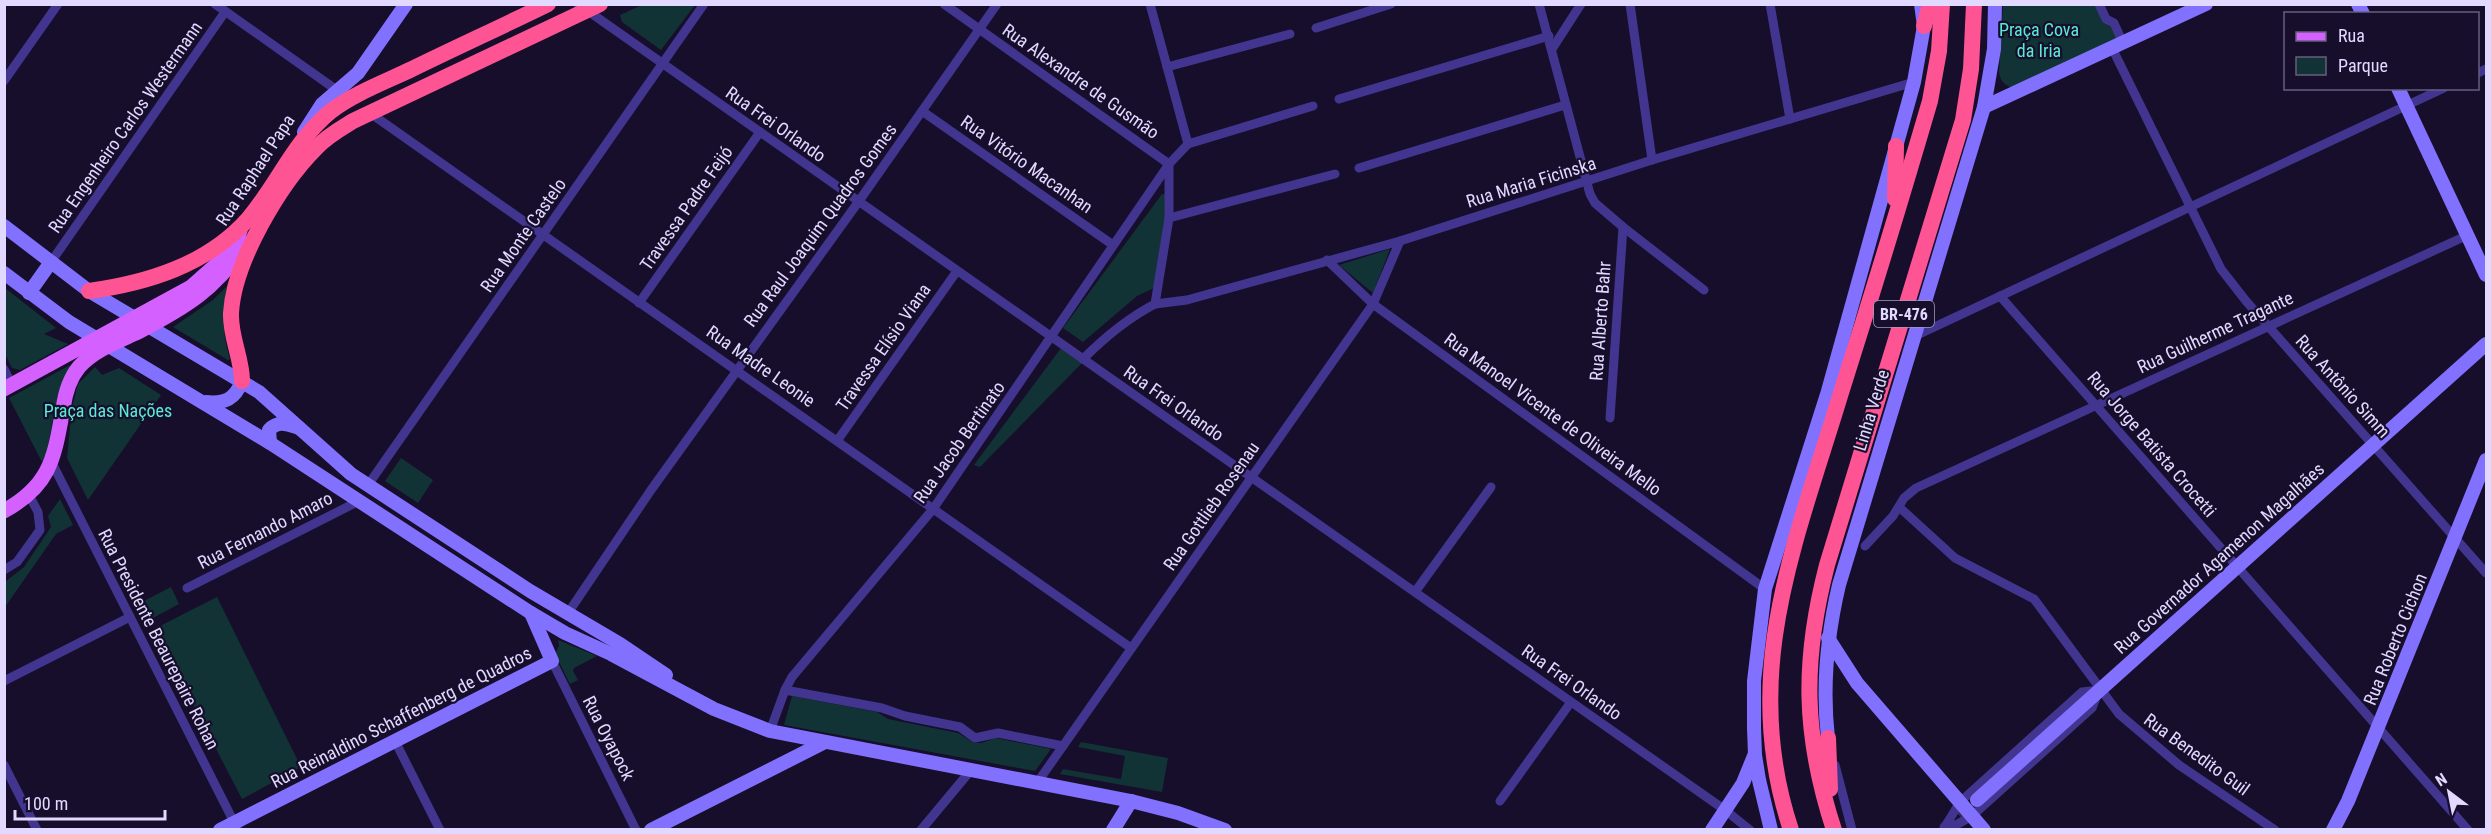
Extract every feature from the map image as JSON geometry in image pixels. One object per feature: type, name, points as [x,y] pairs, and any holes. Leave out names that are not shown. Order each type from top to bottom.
[{"type":"highway","points":[[298,145],[333,110],[375,86],[548,4]]},
{"type":"highway","points":[[1924,26],[1930,4]]},
{"type":"highway","name":"Linha Verde","points":[[1791,830],[1779,786],[1770,717],[1771,652],[1777,615],[1796,540],[1932,93],[1939,51],[1942,4]]},
{"type":"highway","name":"Linha Verde","points":[[1832,825],[1816,761],[1808,707],[1814,621],[1827,565],[1963,120],[1971,69],[1974,4]]},
{"type":"highway","name":"Rua Raphael Papa","points":[[252,225],[316,147],[342,128],[588,7]]},
{"type":"highway","name":"Rua Raphael Papa","points":[[252,225],[298,145]]},
{"type":"highway","points":[[1894,221],[1896,146]]},
{"type":"highway","points":[[89,291],[137,283],[182,267],[252,225]]},
{"type":"highway","points":[[242,381],[231,311],[252,225]]},
{"type":"highway","points":[[1828,738],[1832,825]]},
{"type":"main road","name":"Rua Raphael Papa","points":[[298,145],[315,114],[358,73],[406,4]]},
{"type":"main road","points":[[1771,830],[1755,755],[1754,681],[1765,589],[1831,380],[1914,82],[1924,26],[1921,4]]},
{"type":"main road","name":"Linha Verde","points":[[1828,738],[1825,690],[1828,638],[1848,550],[1984,108],[1994,50],[1995,4]]},
{"type":"main road","points":[[1984,108],[2206,4]]},
{"type":"main road","points":[[358,73],[369,88],[375,86]]},
{"type":"main road","points":[[2399,90],[2487,274]]},
{"type":"main road","name":"Rua Raphael Papa","points":[[8,387],[113,329],[177,297],[217,264],[252,225]]},
{"type":"main road","name":"Rua Raphael Papa","points":[[52,463],[65,396],[72,377],[86,360],[187,306],[209,289],[230,267],[252,225]]},
{"type":"main road","points":[[4,226],[89,291],[242,381],[269,400],[340,465],[368,485],[661,671],[695,699]]},
{"type":"main road","points":[[29,293],[51,262]]},
{"type":"main road","points":[[4,273],[69,322],[270,443],[357,502],[531,613],[565,633],[611,654],[730,717],[770,731],[1131,801],[1178,813],[1225,830]]},
{"type":"main road","name":"Rua Governador Agamenon Magalhães","points":[[1977,800],[2487,344]]},
{"type":"main road","points":[[204,402],[216,404],[231,399],[242,381]]},
{"type":"main road","points":[[270,443],[269,430],[273,426],[286,423],[301,429]]},
{"type":"main road","name":"Rua Roberto Cichon","points":[[2333,830],[2348,801],[2487,460]]},
{"type":"main road","points":[[4,511],[29,495],[52,463]]},
{"type":"main road","name":"Rua Reinaldino Schaffenberg de Quadros","points":[[219,830],[236,826],[552,661],[531,613]]},
{"type":"main road","points":[[1828,638],[1857,683],[1984,830]]},
{"type":"main road","points":[[1825,690],[1837,680],[1843,679],[1857,683]]},
{"type":"main road","points":[[651,830],[825,742]]},
{"type":"main road","points":[[1712,830],[1746,778],[1755,755]]},
{"type":"main road","points":[[1113,830],[1131,801]]},
{"type":"street","points":[[4,81],[58,4]]},
{"type":"street","points":[[215,4],[338,91]]},
{"type":"street","name":"Rua Monte Castelo","points":[[368,485],[704,4]]},
{"type":"street","name":"Rua Alexandre de Gusmão","points":[[944,4],[1169,164]]},
{"type":"street","name":"Rua Raul Joaquim Quadros Gomes","points":[[568,613],[735,370],[859,201],[997,4]]},
{"type":"street","points":[[1150,4],[1188,144],[1313,106]]},
{"type":"street","points":[[1316,28],[1391,4]]},
{"type":"street","points":[[1539,4],[1590,194],[1595,203],[1704,290]]},
{"type":"street","points":[[1552,49],[1581,4]]},
{"type":"street","points":[[1630,4],[1652,160]]},
{"type":"street","points":[[1770,4],[1790,119]]},
{"type":"street","name":"Rua Antônio Simm","points":[[2099,4],[2106,19],[2114,23],[2118,46],[2190,208],[2221,269],[2268,326],[2487,573]]},
{"type":"street","name":"Rua Frei Orlando","points":[[588,7],[661,63],[1725,810],[1750,830]]},
{"type":"street","name":"Rua Engenheiro Carlos Westermann","points":[[51,262],[225,12]]},
{"type":"street","points":[[1167,67],[1290,34]]},
{"type":"street","points":[[1339,99],[1549,36]]},
{"type":"street","name":"Rua Maria Ficinska","points":[[1155,304],[1188,300],[1400,241],[1587,183],[1652,160],[1914,82]]},
{"type":"street","points":[[1914,337],[2440,90]]},
{"type":"street","points":[[1359,168],[1565,105]]},
{"type":"street","name":"Rua Vitório Macanhan","points":[[922,111],[1113,245]]},
{"type":"street","name":"Rua Madre Leonie","points":[[370,113],[1131,648]]},
{"type":"street","name":"Travessa Padre Feijó","points":[[639,303],[760,132]]},
{"type":"street","name":"Rua Jacob Bertinato","points":[[770,731],[792,677],[933,509],[1169,164],[1188,144]]},
{"type":"street","points":[[1083,359],[1098,344],[1139,312],[1155,304],[1169,218],[1169,164]]},
{"type":"street","points":[[1169,218],[1335,174]]},
{"type":"street","name":"Rua Alberto Bahr","points":[[1610,418],[1623,227]]},
{"type":"street","name":"Rua Guilherme Tragante","points":[[1865,546],[1904,498],[1916,488],[2468,235]]},
{"type":"street","name":"Rua Gottlieb Rosenau","points":[[1037,783],[1373,303],[1400,241]]},
{"type":"street","name":"Rua Manoel Vicente de Oliveira Mello","points":[[1328,260],[1373,303],[1765,589]]},
{"type":"street","name":"Travessa Elísio Viana","points":[[837,441],[957,271]]},
{"type":"street","name":"Rua Jorge Batista Crocetti","points":[[2000,296],[2468,830]]},
{"type":"street","points":[[4,369],[8,387]]},
{"type":"street","name":"Rua Presidente Beaurepaire Rohan","points":[[52,463],[236,826]]},
{"type":"street","points":[[1415,592],[1491,488]]},
{"type":"street","points":[[4,570],[17,562],[40,530],[40,518],[29,495]]},
{"type":"street","name":"Rua Fernando Amaro","points":[[187,588],[357,502]]},
{"type":"street","name":"Rua Benedito Guil","points":[[1899,507],[1955,558],[2034,599],[2099,690],[2119,714],[2166,756],[2275,830]]},
{"type":"street","points":[[4,681],[130,617]]},
{"type":"street","name":"Rua Oyapock","points":[[552,661],[636,830]]},
{"type":"street","points":[[785,690],[882,708],[905,717],[960,727],[975,738],[998,733],[1063,746]]},
{"type":"street","points":[[2099,690],[2092,708],[1972,816],[1945,830],[1960,802],[2082,692],[2099,690]]},
{"type":"street","points":[[1500,801],[1571,702]]},
{"type":"street","name":"Linha Verde","points":[[1828,738],[1852,830]]},
{"type":"street","points":[[395,741],[440,830]]},
{"type":"street","points":[[4,765],[37,830]]},
{"type":"street","points":[[921,830],[972,770]]},
{"type":"green space","points":[[642,5],[695,5],[661,50],[622,22],[620,15]]},
{"type":"green space","name":"Praça Cova da Iria","points":[[2003,5],[2095,5],[2111,25],[2117,39],[2014,88],[2002,80],[1999,72]]},
{"type":"green space","points":[[1162,194],[1168,195],[1154,288],[1137,296],[1083,342],[1063,328]]},
{"type":"green space","points":[[1390,249],[1373,293],[1339,265]]},
{"type":"green space","points":[[227,286],[224,322],[225,340],[230,359],[228,360],[173,327],[213,300]]},
{"type":"green space","name":"Praça das Nações","points":[[5,288],[56,328],[44,334],[68,344],[20,370],[12,368],[5,354]]},
{"type":"green space","points":[[1061,348],[1082,363],[980,467],[974,465]]},
{"type":"green space","name":"Praça das Nações","points":[[74,363],[58,394],[46,455],[42,462],[9,398]]},
{"type":"green space","name":"Praça das Nações","points":[[95,367],[102,375],[119,368],[161,395],[88,500],[67,458],[72,407],[78,384]]},
{"type":"green space","points":[[401,458],[433,480],[418,503],[385,481]]},
{"type":"green space","points":[[60,499],[73,525],[56,534],[5,607],[5,582],[24,567],[51,527],[48,516]]},
{"type":"green space","points":[[171,587],[179,604],[151,619],[142,602]]},
{"type":"green space","points":[[217,597],[301,767],[242,799],[154,629]]},
{"type":"green space","points":[[558,640],[597,656],[574,668],[573,671],[578,680],[570,684],[555,654],[559,646]]},
{"type":"green space","points":[[792,696],[877,712],[888,719],[958,733],[974,743],[996,738],[1051,749],[1035,771],[784,725]]},
{"type":"green space","points":[[1081,742],[1168,758],[1162,792],[1060,774],[1063,769],[1121,779],[1125,756],[1078,747]]},
{"type":"tunnel","points":[[1944,830],[1975,801]]}]
